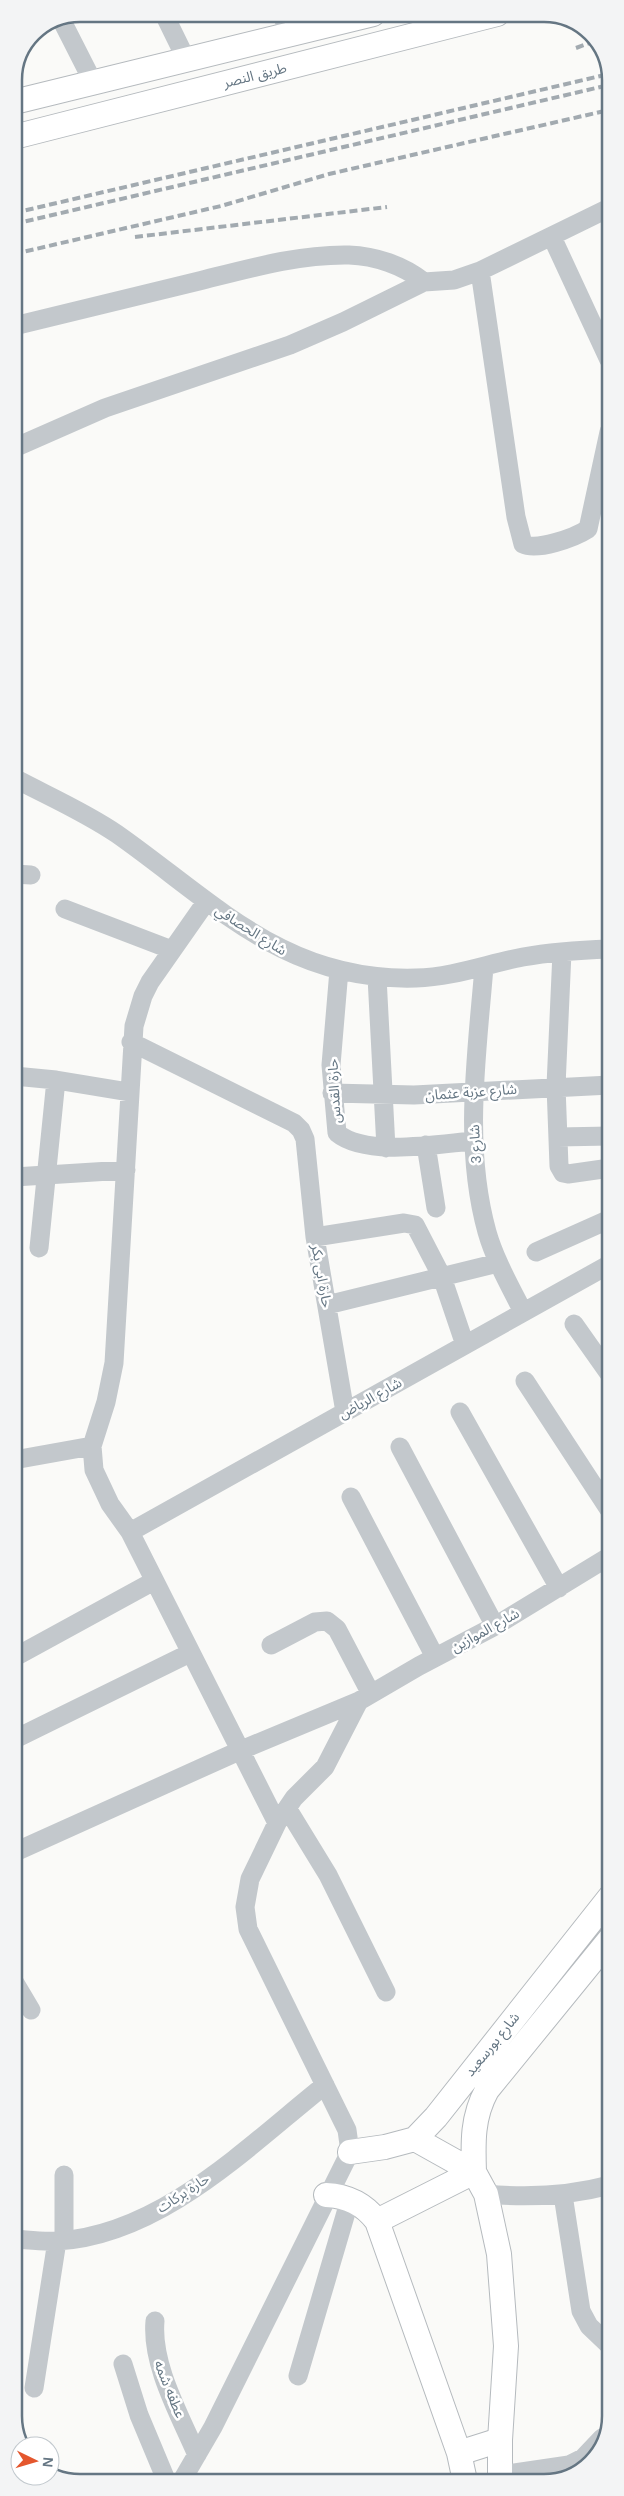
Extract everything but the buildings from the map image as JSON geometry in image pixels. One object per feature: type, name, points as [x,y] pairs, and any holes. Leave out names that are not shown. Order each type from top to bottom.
[{"type":"main road","points":[[22,100],[186,59],[295,23]]},
{"type":"main road","name":"طريق النصر","points":[[22,135],[462,23]]},
{"type":"main road","name":"شارع بورسعيد","points":[[350,2152],[385,2147],[414,2139],[436,2117],[602,1907]]},
{"type":"main road","name":"شارع بورسعيد","points":[[474,2172],[473,2141],[476,2115],[487,2090],[602,1949]]},
{"type":"main road","points":[[414,2139],[474,2172],[486,2194],[500,2254],[504,2297],[506,2346],[500,2440],[500,2474]]},
{"type":"main road","points":[[377,2222],[474,2172]]},
{"type":"main road","points":[[326,2195],[350,2199],[370,2212],[377,2222],[459,2453],[463,2474]]},
{"type":"main road","points":[[459,2453],[500,2440]]},
{"type":"street","points":[[168,22],[186,59]]},
{"type":"street","points":[[64,25],[93,82]]},
{"type":"street","points":[[22,444],[105,408],[304,340],[424,282],[454,280],[480,271],[602,211]]},
{"type":"street","points":[[552,236],[602,345]]},
{"type":"street","points":[[22,324],[256,267],[323,256],[350,256],[377,260],[411,272],[424,282]]},
{"type":"street","points":[[480,271],[516,517],[523,544],[530,547],[541,546],[581,534],[588,529],[602,482]]},
{"type":"street","name":"شارع الحصافي","points":[[22,782],[114,833],[206,902],[271,945],[295,956],[339,970],[377,977],[416,978],[452,974],[524,957],[602,950]]},
{"type":"street","points":[[206,902],[172,950],[143,996],[131,1042],[126,1170],[114,1363],[106,1402],[92,1446],[94,1470],[110,1504],[130,1532],[239,1751],[282,1816],[328,1875],[386,1992]]},
{"type":"street","points":[[65,909],[172,950]]},
{"type":"street","points":[[562,952],[556,1086],[559,1166],[563,1173],[602,1169]]},
{"type":"street","name":"شارع 3","points":[[484,966],[473,1141],[479,1192],[487,1232],[498,1263],[522,1312]]},
{"type":"street","name":"حارة القدس","points":[[339,970],[331,1065],[337,1133],[344,1138],[386,1148],[473,1141]]},
{"type":"street","points":[[377,977],[386,1148]]},
{"type":"street","name":"حارة ابى بكر","points":[[131,1042],[294,1123],[301,1130],[305,1139],[315,1237],[345,1412]]},
{"type":"street","points":[[22,1077],[56,1080],[129,1092]]},
{"type":"street","points":[[39,1248],[56,1080]]},
{"type":"street","name":"شارع عزبة عثمان","points":[[332,1093],[382,1096],[602,1085]]},
{"type":"street","points":[[558,1137],[602,1136]]},
{"type":"street","points":[[426,1145],[436,1208]]},
{"type":"street","points":[[22,1176],[126,1170]]},
{"type":"street","points":[[536,1252],[602,1223]]},
{"type":"street","points":[[315,1237],[410,1224],[419,1232],[442,1277],[465,1345]]},
{"type":"street","points":[[327,1306],[498,1263]]},
{"type":"street","name":"شارع الرياض","points":[[130,1532],[602,1268]]},
{"type":"street","points":[[574,1324],[602,1364]]},
{"type":"street","points":[[525,1381],[602,1499]]},
{"type":"street","points":[[460,1412],[559,1588]]},
{"type":"street","points":[[22,1459],[92,1446]]},
{"type":"street","points":[[400,1447],[495,1626]]},
{"type":"street","points":[[351,1497],[435,1657]]},
{"type":"street","name":"شارع الموازين","points":[[22,1849],[239,1751],[365,1698],[435,1657],[495,1626],[602,1561]]},
{"type":"street","points":[[22,1653],[154,1580]]},
{"type":"street","points":[[186,2473],[213,2427],[326,2195],[350,2152],[347,2130],[248,1929],[244,1907],[250,1879],[282,1816],[325,1767],[365,1698],[337,1629],[327,1621],[315,1622],[271,1645]]},
{"type":"street","points":[[22,1736],[190,1653]]},
{"type":"street","points":[[22,1995],[31,2010]]},
{"type":"street","name":"حارة بركات","points":[[22,2239],[61,2240],[131,2224],[162,2209],[191,2191],[325,2085]]},
{"type":"street","points":[[34,2388],[61,2240],[64,2175]]},
{"type":"street","points":[[486,2194],[530,2197],[564,2195],[602,2187]]},
{"type":"street","points":[[564,2195],[581,2311],[589,2326],[602,2338]]},
{"type":"street","points":[[298,2376],[350,2199]]},
{"type":"street","name":"عطفه شمه","points":[[155,2321],[155,2351],[197,2455]]},
{"type":"street","points":[[123,2364],[139,2415],[163,2473]]},
{"type":"street","points":[[521,2474],[569,2465],[583,2458],[591,2450]]},
{"type":"railway","points":[[576,48],[588,43]]},
{"type":"railway","points":[[22,211],[601,76]]},
{"type":"railway","points":[[22,222],[602,87]]},
{"type":"railway","points":[[22,252],[221,206],[329,174],[602,112]]},
{"type":"railway","points":[[135,237],[387,207]]}]
